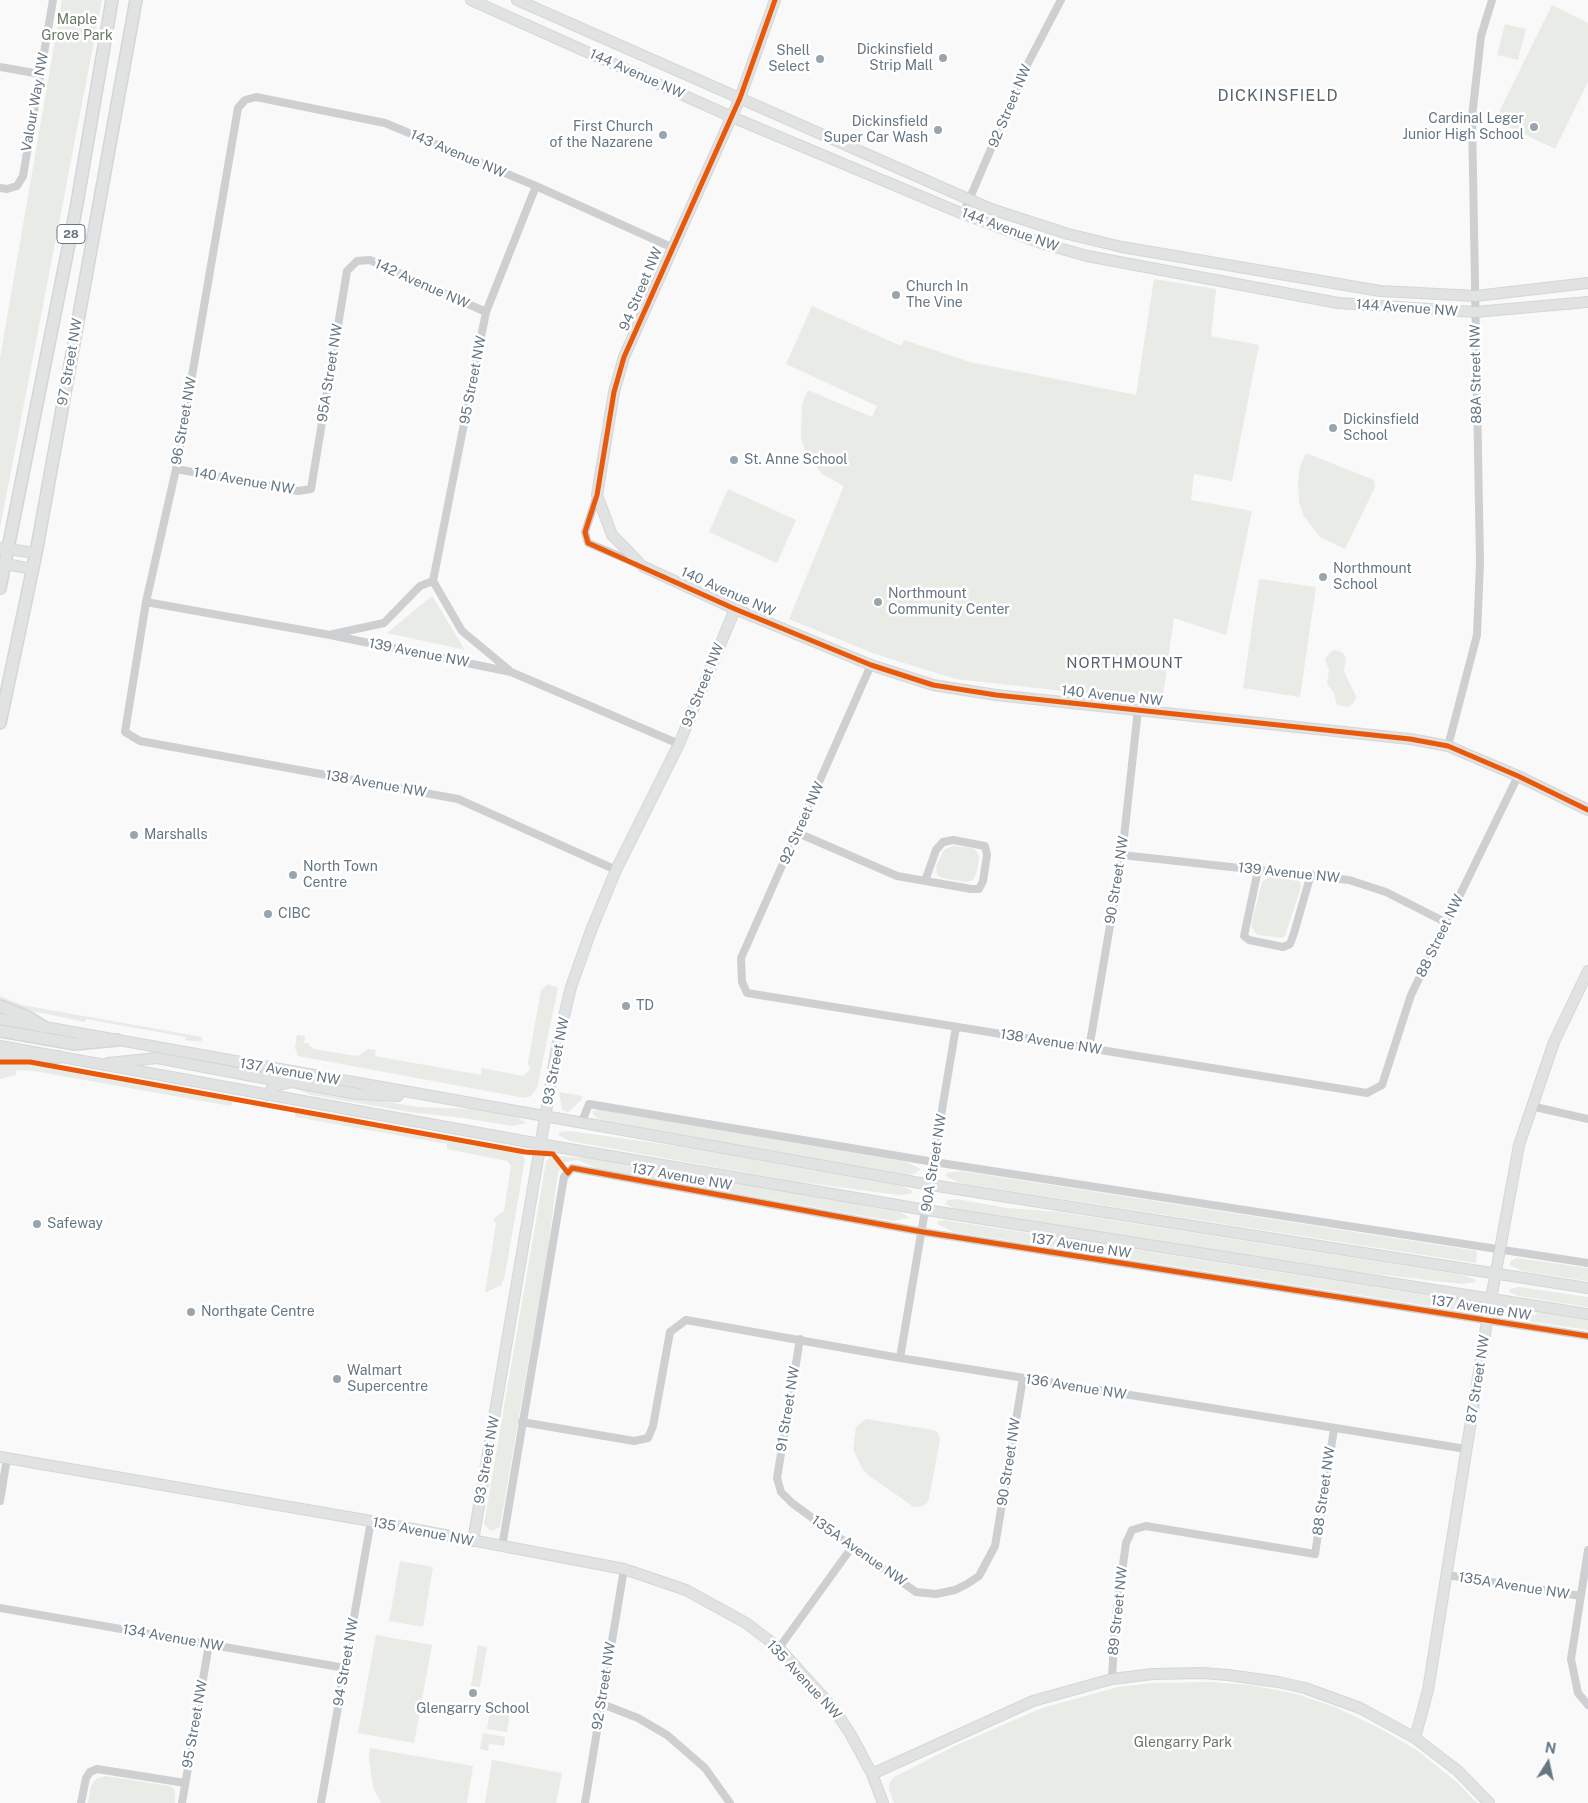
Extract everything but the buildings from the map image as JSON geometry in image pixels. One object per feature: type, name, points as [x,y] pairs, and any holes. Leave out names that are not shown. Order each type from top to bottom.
[{"type":"main road","name":"97 Street NW","points":[[0,588],[4,548],[24,467],[76,209],[112,0]]},
{"type":"main road","name":"97 Street NW","points":[[0,722],[36,553],[136,2]]},
{"type":"main road","points":[[0,1006],[28,1017],[44,1027]]},
{"type":"main road","points":[[0,1031],[75,1044],[117,1040]]},
{"type":"main road","points":[[0,1058],[58,1057]]},
{"type":"street","name":"Valour Way NW","points":[[0,188],[7,189],[17,186],[22,176],[53,0]]},
{"type":"street","name":"144 Avenue NW","points":[[471,0],[732,117],[963,214],[1041,243],[1136,267],[1338,303],[1475,312],[1588,302]]},
{"type":"street","name":"144 Avenue NW","points":[[517,0],[970,200],[1030,223],[1122,247],[1380,291],[1476,296],[1588,283]]},
{"type":"street","name":"94 Street NW","points":[[642,566],[588,543],[585,532],[597,496],[614,392],[624,356],[740,98],[775,0]]},
{"type":"street","name":"92 Street NW","points":[[963,214],[1027,65],[1060,0]]},
{"type":"street","name":"88A Street NW","points":[[1448,746],[1477,635],[1480,563],[1472,117],[1481,36],[1492,0]]},
{"type":"street","points":[[0,67],[40,74]]},
{"type":"street","name":"143 Avenue NW","points":[[238,108],[245,100],[256,97],[385,123],[536,186],[671,248]]},
{"type":"street","name":"96 Street NW","points":[[125,732],[146,602],[176,468],[238,108]]},
{"type":"street","name":"95 Street NW","points":[[433,581],[486,312],[536,186]]},
{"type":"street","name":"142 Avenue NW","points":[[357,261],[370,260],[486,312]]},
{"type":"street","name":"95A Street NW","points":[[311,489],[347,271],[357,261]]},
{"type":"street","name":"140 Avenue NW","points":[[176,468],[298,491],[311,489]]},
{"type":"street","points":[[597,496],[612,535],[642,566]]},
{"type":"street","points":[[4,548],[36,553]]},
{"type":"street","points":[[2,563],[32,569]]},
{"type":"street","name":"140 Avenue NW","points":[[642,566],[735,609],[871,665],[934,685],[996,695],[1410,739],[1448,746],[1518,776],[1588,810]]},
{"type":"street","points":[[330,635],[384,623],[420,586],[433,581],[462,631],[511,672]]},
{"type":"street","name":"139 Avenue NW","points":[[146,602],[330,635],[511,672],[679,744]]},
{"type":"street","name":"93 Street NW","points":[[472,1541],[558,1041],[571,987],[592,928],[616,870],[679,744],[735,609]]},
{"type":"street","name":"92 Street NW","points":[[742,982],[741,958],[871,665]]},
{"type":"street","name":"90 Street NW","points":[[1089,1049],[1122,855],[1138,710]]},
{"type":"street","name":"138 Avenue NW","points":[[125,732],[140,741],[458,799],[616,870]]},
{"type":"street","name":"88 Street NW","points":[[1367,1093],[1382,1085],[1411,995],[1518,776]]},
{"type":"street","points":[[798,833],[897,876],[925,881],[978,889],[983,881],[987,854],[984,846],[953,840],[943,842],[936,850],[925,881]]},
{"type":"street","name":"139 Avenue NW","points":[[1122,855],[1311,874],[1349,880],[1386,892],[1447,923]]},
{"type":"street","points":[[1258,870],[1244,936],[1248,940],[1283,947],[1290,944],[1311,874]]},
{"type":"street","name":"87 Street NW","points":[[1415,1738],[1428,1690],[1466,1450],[1519,1145],[1530,1106],[1554,1042],[1588,970]]},
{"type":"street","name":"138 Avenue NW","points":[[742,982],[747,993],[1367,1093]]},
{"type":"street","name":"137 Avenue NW","points":[[0,1019],[931,1185],[1588,1288]]},
{"type":"street","name":"90A Street NW","points":[[900,1358],[931,1185],[956,1027]]},
{"type":"street","name":"137 Avenue NW","points":[[0,1046],[540,1144],[926,1210],[1588,1314]]},
{"type":"street","points":[[97,1064],[157,1058],[268,1079],[278,1077],[285,1071]]},
{"type":"street","points":[[267,1095],[274,1086],[292,1082],[358,1094],[449,1099]]},
{"type":"street","points":[[581,1124],[589,1104],[934,1162],[1588,1263]]},
{"type":"street","points":[[1530,1106],[1588,1119]]},
{"type":"street","name":"93 Street NW","points":[[502,1547],[564,1177],[572,1168]]},
{"type":"street","name":"137 Avenue NW","points":[[572,1168],[923,1232],[1588,1336]]},
{"type":"street","name":"136 Avenue NW","points":[[522,1422],[634,1441],[648,1438],[653,1426],[670,1332],[686,1320],[900,1358],[1466,1450]]},
{"type":"street","name":"91 Street NW","points":[[777,1478],[800,1339]]},
{"type":"street","name":"90 Street NW","points":[[995,1546],[1022,1378]]},
{"type":"street","name":"88 Street NW","points":[[1126,1543],[1132,1530],[1146,1526],[1315,1554],[1334,1428]]},
{"type":"street","points":[[0,1501],[4,1458]]},
{"type":"street","name":"135 Avenue NW","points":[[4,1458],[371,1521],[624,1569],[655,1578],[708,1600],[746,1623],[779,1648],[834,1710],[851,1735],[872,1774]]},
{"type":"street","name":"135A Avenue NW","points":[[777,1478],[781,1492],[792,1503],[852,1548],[916,1592],[936,1594],[955,1590],[979,1576],[995,1546]]},
{"type":"street","name":"94 Street NW","points":[[321,1803],[371,1521]]},
{"type":"street","name":"89 Street NW","points":[[1112,1679],[1115,1622],[1126,1543]]},
{"type":"street","points":[[779,1648],[852,1548]]},
{"type":"street","points":[[1588,1550],[1571,1659],[1578,1692],[1588,1705]]},
{"type":"street","name":"92 Street NW","points":[[584,1803],[624,1569]]},
{"type":"street","name":"135A Avenue NW","points":[[1447,1575],[1581,1596]]},
{"type":"street","name":"134 Avenue NW","points":[[0,1608],[345,1668]]},
{"type":"street","name":"95 Street NW","points":[[182,1803],[209,1644]]},
{"type":"street","points":[[883,1803],[872,1774],[1033,1702],[1112,1679],[1153,1674],[1202,1673],[1278,1682],[1305,1688],[1360,1708],[1415,1738],[1458,1771],[1489,1803]]},
{"type":"street","points":[[602,1704],[638,1718],[666,1735],[705,1768],[725,1799],[730,1803]]},
{"type":"street","points":[[81,1803],[86,1778],[90,1772],[97,1769],[185,1783]]},
{"type":"green space","name":"Maple Grove Park","points":[[62,0],[102,0],[0,528],[0,358]]},
{"type":"green space","points":[[1552,5],[1588,23],[1588,82],[1555,149],[1495,120]]},
{"type":"green space","points":[[1505,24],[1526,29],[1518,60],[1497,55]]},
{"type":"green space","points":[[1154,279],[1216,289],[1211,336],[1259,345],[1232,481],[1194,474],[1191,500],[1252,511],[1226,635],[1174,618],[1162,702],[956,679],[875,654],[789,619],[844,486],[822,474],[806,453],[801,438],[802,404],[808,390],[872,417],[877,406],[786,364],[812,306],[901,346],[904,340],[970,362],[1136,395]]},
{"type":"green space","points":[[1306,453],[1374,480],[1375,487],[1345,549],[1320,537],[1303,515],[1299,501],[1298,485],[1300,466]]},
{"type":"green space","points":[[728,489],[796,520],[777,563],[709,532]]},
{"type":"green space","points":[[1259,579],[1316,587],[1300,697],[1243,688]]},
{"type":"green space","points":[[432,596],[465,650],[387,633]]},
{"type":"green space","points":[[1333,650],[1342,652],[1346,658],[1344,671],[1356,697],[1349,707],[1337,705],[1334,693],[1327,684],[1329,670],[1325,659]]},
{"type":"green space","points":[[952,846],[972,848],[977,852],[979,859],[973,880],[967,882],[942,878],[937,874],[936,866],[944,850]]},
{"type":"green space","points":[[1270,876],[1296,878],[1300,882],[1301,887],[1285,936],[1282,938],[1257,935],[1251,926],[1262,882]]},
{"type":"green space","points":[[548,984],[558,988],[537,1088],[531,1096],[525,1098],[298,1056],[295,1048],[297,1035],[305,1036],[304,1043],[308,1043],[313,1049],[358,1056],[368,1049],[376,1050],[375,1056],[481,1075],[482,1068],[523,1076],[530,1070],[528,1063],[541,990]]},
{"type":"green space","points":[[0,996],[22,1005],[202,1037],[202,1041],[185,1040],[186,1037],[181,1036],[86,1019],[85,1022],[28,1010],[0,1000]]},
{"type":"green space","points":[[0,1063],[34,1064],[233,1100],[231,1106],[34,1071],[17,1070],[15,1075],[0,1079]]},
{"type":"green space","points":[[297,1086],[417,1107],[471,1109],[517,1117],[526,1123],[512,1126],[410,1112],[312,1095],[296,1089]]},
{"type":"green space","points":[[559,1092],[582,1096],[582,1099],[568,1112],[562,1110]]},
{"type":"green space","points":[[603,1109],[906,1162],[921,1169],[914,1174],[908,1175],[606,1121],[597,1118],[593,1114],[593,1111]]},
{"type":"green space","points":[[295,1112],[521,1153],[525,1159],[505,1275],[501,1285],[485,1293],[496,1224],[493,1219],[504,1211],[511,1166],[507,1161],[447,1149],[447,1144],[295,1117]]},
{"type":"green space","points":[[570,1131],[683,1147],[902,1186],[913,1193],[899,1195],[793,1181],[570,1141],[558,1135],[560,1132]]},
{"type":"green space","points":[[582,1155],[900,1212],[910,1218],[893,1221],[598,1169],[578,1160],[565,1162],[558,1172],[548,1248],[500,1527],[491,1531],[484,1524],[546,1162],[550,1157],[554,1159],[561,1156],[581,1158]]},
{"type":"green space","points":[[960,1171],[1477,1251],[1476,1263],[959,1183],[946,1176],[946,1173]]},
{"type":"green space","points":[[957,1199],[1007,1208],[1059,1212],[1464,1275],[1476,1280],[1475,1282],[1463,1284],[1358,1272],[958,1210],[945,1204],[948,1200]]},
{"type":"green space","points":[[944,1220],[1465,1301],[1472,1304],[1473,1310],[1462,1311],[954,1232],[937,1224],[938,1221]]},
{"type":"green space","points":[[1517,1258],[1588,1268],[1588,1281],[1522,1271],[1510,1265],[1510,1261]]},
{"type":"green space","points":[[1519,1287],[1588,1297],[1588,1307],[1519,1296],[1509,1292],[1510,1289]]},
{"type":"green space","points":[[1507,1312],[1536,1315],[1537,1312],[1588,1320],[1588,1330],[1514,1319],[1507,1316]]},
{"type":"green space","points":[[866,1419],[934,1430],[938,1433],[940,1439],[929,1499],[926,1504],[914,1507],[868,1475],[862,1468],[853,1449],[856,1427]]},
{"type":"green space","points":[[400,1561],[433,1567],[423,1627],[389,1621]]},
{"type":"green space","points":[[376,1635],[432,1645],[414,1743],[358,1733]]},
{"type":"green space","points":[[478,1645],[487,1647],[480,1687],[471,1686]]},
{"type":"green space","name":"Glengarry Park","points":[[1210,1682],[1250,1685],[1296,1694],[1335,1707],[1381,1729],[1418,1751],[1459,1784],[1477,1803],[894,1803],[889,1790],[890,1782],[894,1777],[957,1745],[1042,1708],[1118,1687],[1153,1683]]},
{"type":"green space","points":[[490,1709],[510,1712],[507,1732],[487,1729]]},
{"type":"green space","points":[[483,1733],[505,1737],[504,1746],[489,1744],[488,1751],[480,1749]]},
{"type":"green space","points":[[370,1748],[473,1766],[467,1803],[381,1803],[373,1787],[369,1758]]},
{"type":"green space","points":[[492,1760],[562,1773],[556,1803],[485,1803]]},
{"type":"green space","points":[[105,1776],[170,1786],[175,1790],[175,1803],[88,1803],[91,1786],[96,1779]]},
{"type":"cycle path","points":[[775,0],[740,98],[624,357],[614,392],[597,495],[585,532],[588,543],[735,609],[871,665],[933,685],[996,695],[1410,739],[1448,746],[1518,776],[1588,810]]},
{"type":"cycle path","points":[[0,1062],[30,1062],[525,1152],[553,1154],[568,1173],[572,1168],[923,1232],[1588,1336]]},
{"type":"place","name":"Dickinsfield Strip Mall","points":[[943,58]]},
{"type":"place","name":"Shell Select","points":[[820,59]]},
{"type":"place","name":"Cardinal Leger Junior High School","points":[[1534,127]]},
{"type":"place","name":"Dickinsfield Super Car Wash","points":[[938,130]]},
{"type":"place","name":"First Church of the Nazarene","points":[[663,135]]},
{"type":"place","name":"Church In The Vine","points":[[896,295]]},
{"type":"place","name":"Dickinsfield School","points":[[1333,428]]},
{"type":"place","name":"St. Anne School","points":[[734,460]]},
{"type":"place","name":"Northmount School","points":[[1323,577]]},
{"type":"place","name":"Northmount Community Center","points":[[878,602]]},
{"type":"place","name":"Marshalls","points":[[134,835]]},
{"type":"place","name":"North Town Centre","points":[[293,875]]},
{"type":"place","name":"CIBC","points":[[268,914]]},
{"type":"place","name":"TD","points":[[626,1006]]},
{"type":"place","name":"Safeway","points":[[37,1224]]},
{"type":"place","name":"Northgate Centre","points":[[191,1312]]},
{"type":"place","name":"Walmart Supercentre","points":[[337,1379]]},
{"type":"place","name":"Glengarry School","points":[[473,1693]]},
{"type":"district","name":"DICKINSFIELD","points":[[1278,96]]},
{"type":"district","name":"NORTHMOUNT","points":[[1125,663]]}]
